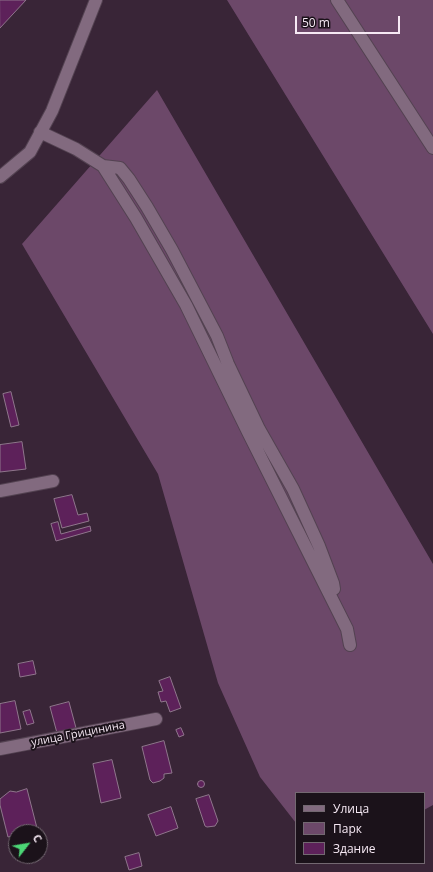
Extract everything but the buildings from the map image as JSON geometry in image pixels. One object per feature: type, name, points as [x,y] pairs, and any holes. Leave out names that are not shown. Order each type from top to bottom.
[{"type":"street","points":[[0,177],[30,152],[52,111],[96,0]]},
{"type":"street","points":[[337,0],[433,148]]},
{"type":"street","points":[[40,132],[76,149],[103,166],[136,218],[186,305],[223,383],[336,606],[347,629],[350,645]]},
{"type":"street","points":[[0,491],[53,481]]},
{"type":"street","name":"улица Грицинина","points":[[0,749],[156,719]]},
{"type":"green space","points":[[227,0],[433,0],[433,334]]},
{"type":"green space","points":[[157,90],[433,564],[433,805],[425,809],[425,792],[295,792],[295,822],[260,777],[218,683],[158,474],[22,244]]}]
